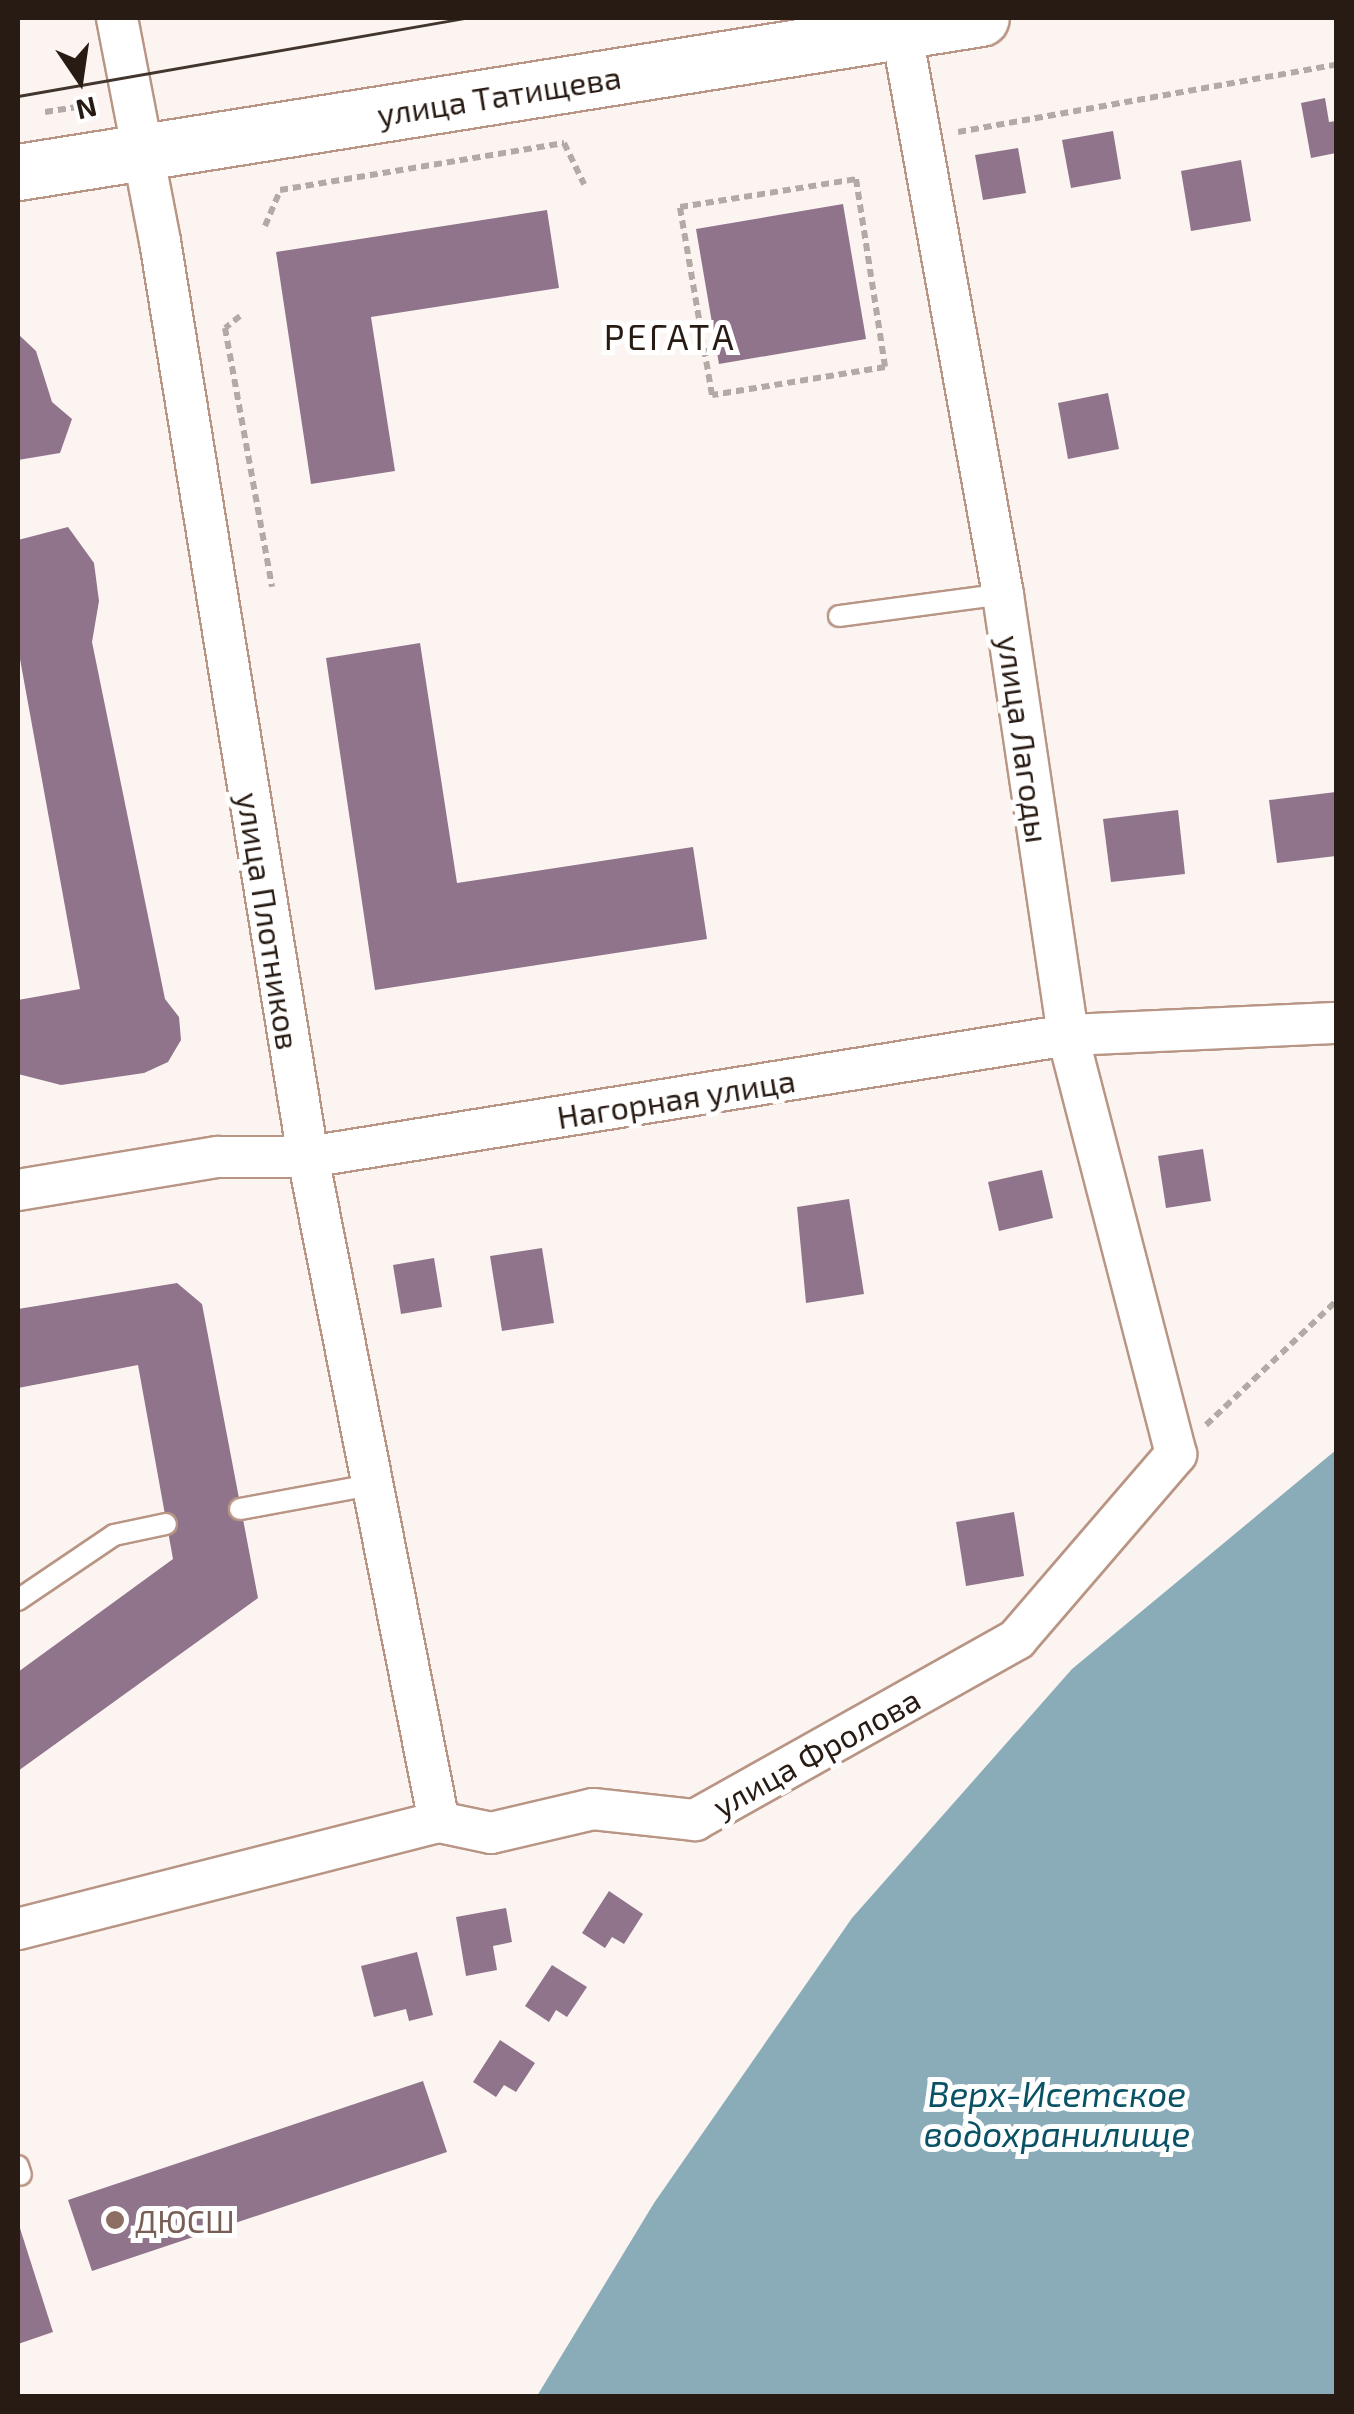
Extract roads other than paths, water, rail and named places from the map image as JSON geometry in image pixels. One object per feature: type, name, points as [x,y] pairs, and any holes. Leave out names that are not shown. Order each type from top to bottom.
[{"type":"street","name":"улица Плотников","points":[[117,18],[143,153],[308,1158],[439,1822]]},
{"type":"street","name":"улица Татищева","points":[[18,172],[901,24],[980,18]]},
{"type":"street","name":"улица Лагоды","points":[[901,24],[1003,594],[1068,1035],[1176,1454]]},
{"type":"street","name":"Нагорная улица","points":[[18,1190],[218,1157],[308,1158],[1068,1035],[1336,1023]]},
{"type":"street","name":"улица Фролова","points":[[18,1928],[439,1822],[491,1832],[593,1809],[695,1820],[1017,1639],[1176,1454]]},
{"type":"lane","points":[[839,616],[1003,594]]},
{"type":"lane","points":[[240,1509],[371,1485]]},
{"type":"lane","points":[[18,1600],[114,1534],[166,1524]]},
{"type":"water","name":"Верх-Исетское водохранилище","points":[[1336,1450],[1336,2396],[537,2396],[654,2203],[852,1918],[1072,1669]]},
{"type":"tram line","points":[[18,96],[465,18]]},
{"type":"place","name":"ДЮСШ","points":[[115,2220]]},
{"type":"district","name":"РЕГАТА","points":[[670,336]]}]
